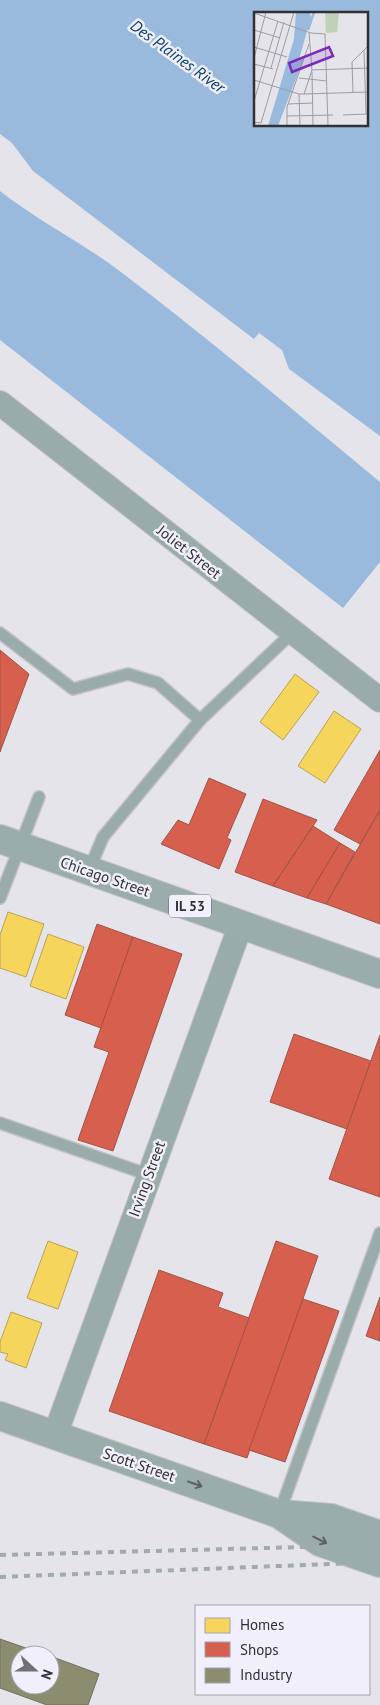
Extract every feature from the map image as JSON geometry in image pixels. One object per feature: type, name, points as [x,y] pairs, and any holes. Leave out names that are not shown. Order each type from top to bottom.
[{"type":"main road","name":"Chicago Street","points":[[9,842],[88,872],[380,974]]},
{"type":"main road","name":"Scott Street","points":[[0,1416],[279,1514],[320,1542],[380,1563]]},
{"type":"main road","name":"Scott Street","points":[[279,1514],[331,1518],[380,1535]]},
{"type":"street","name":"Joliet Street","points":[[0,403],[380,700]]},
{"type":"street","name":"Irving Street","points":[[55,1435],[241,924]]},
{"type":"lane","points":[[0,633],[73,688],[128,674],[158,683],[200,720]]},
{"type":"lane","points":[[88,872],[103,837],[200,720],[292,633]]},
{"type":"lane","points":[[0,898],[9,842],[39,797]]},
{"type":"lane","points":[[0,1123],[149,1175]]},
{"type":"lane","points":[[279,1514],[380,1233]]},
{"type":"water","name":"Des Plaines River","points":[[0,0],[380,0],[380,436],[289,369],[282,350],[259,333],[254,339],[33,171],[12,143],[0,134]]},
{"type":"water","points":[[0,191],[88,249],[151,295],[380,482],[380,562],[343,608],[0,340]]},
{"type":"building: Homes","points":[[295,674],[319,692],[283,740],[260,722]]},
{"type":"building: Homes","points":[[334,711],[361,729],[325,783],[298,766]]},
{"type":"building: Homes","points":[[8,912],[44,924],[26,977],[0,968],[0,935]]},
{"type":"building: Homes","points":[[48,934],[84,947],[66,999],[30,986]]},
{"type":"building: Homes","points":[[48,1241],[78,1252],[58,1309],[27,1298]]},
{"type":"building: Homes","points":[[11,1312],[42,1323],[26,1368],[5,1360],[8,1354],[0,1352],[0,1342]]},
{"type":"building: Shops","points":[[0,650],[29,674],[0,752]]},
{"type":"building: Shops","points":[[380,750],[380,810],[360,844],[334,830]]},
{"type":"building: Shops","points":[[209,778],[246,794],[227,838],[231,840],[219,869],[161,844],[178,820],[189,825]]},
{"type":"building: Shops","points":[[263,799],[317,820],[273,886],[235,872]]},
{"type":"building: Shops","points":[[380,810],[380,924],[326,904]]},
{"type":"building: Shops","points":[[313,826],[340,843],[307,898],[273,886]]},
{"type":"building: Shops","points":[[340,843],[355,852],[326,904],[307,898]]},
{"type":"building: Shops","points":[[97,924],[133,937],[101,1028],[65,1015]]},
{"type":"building: Shops","points":[[133,937],[182,954],[113,1151],[78,1140],[109,1052],[94,1047]]},
{"type":"building: Shops","points":[[294,1034],[371,1061],[347,1129],[270,1102]]},
{"type":"building: Shops","points":[[380,1035],[380,1197],[329,1179]]},
{"type":"building: Shops","points":[[276,1241],[318,1256],[247,1458],[204,1444]]},
{"type":"building: Shops","points":[[159,1270],[223,1293],[218,1307],[249,1318],[204,1444],[109,1411]]},
{"type":"building: Shops","points":[[380,1297],[380,1341],[366,1336]]},
{"type":"building: Shops","points":[[303,1299],[339,1311],[285,1462],[249,1450]]},
{"type":"building: Industry","points":[[0,1639],[17,1645],[10,1645],[10,1692],[0,1688]]},
{"type":"building: Industry","points":[[60,1660],[99,1674],[88,1705],[47,1705],[19,1695],[60,1695]]},
{"type":"railway","points":[[0,1555],[380,1545]]},
{"type":"railway","points":[[0,1577],[380,1562]]}]
